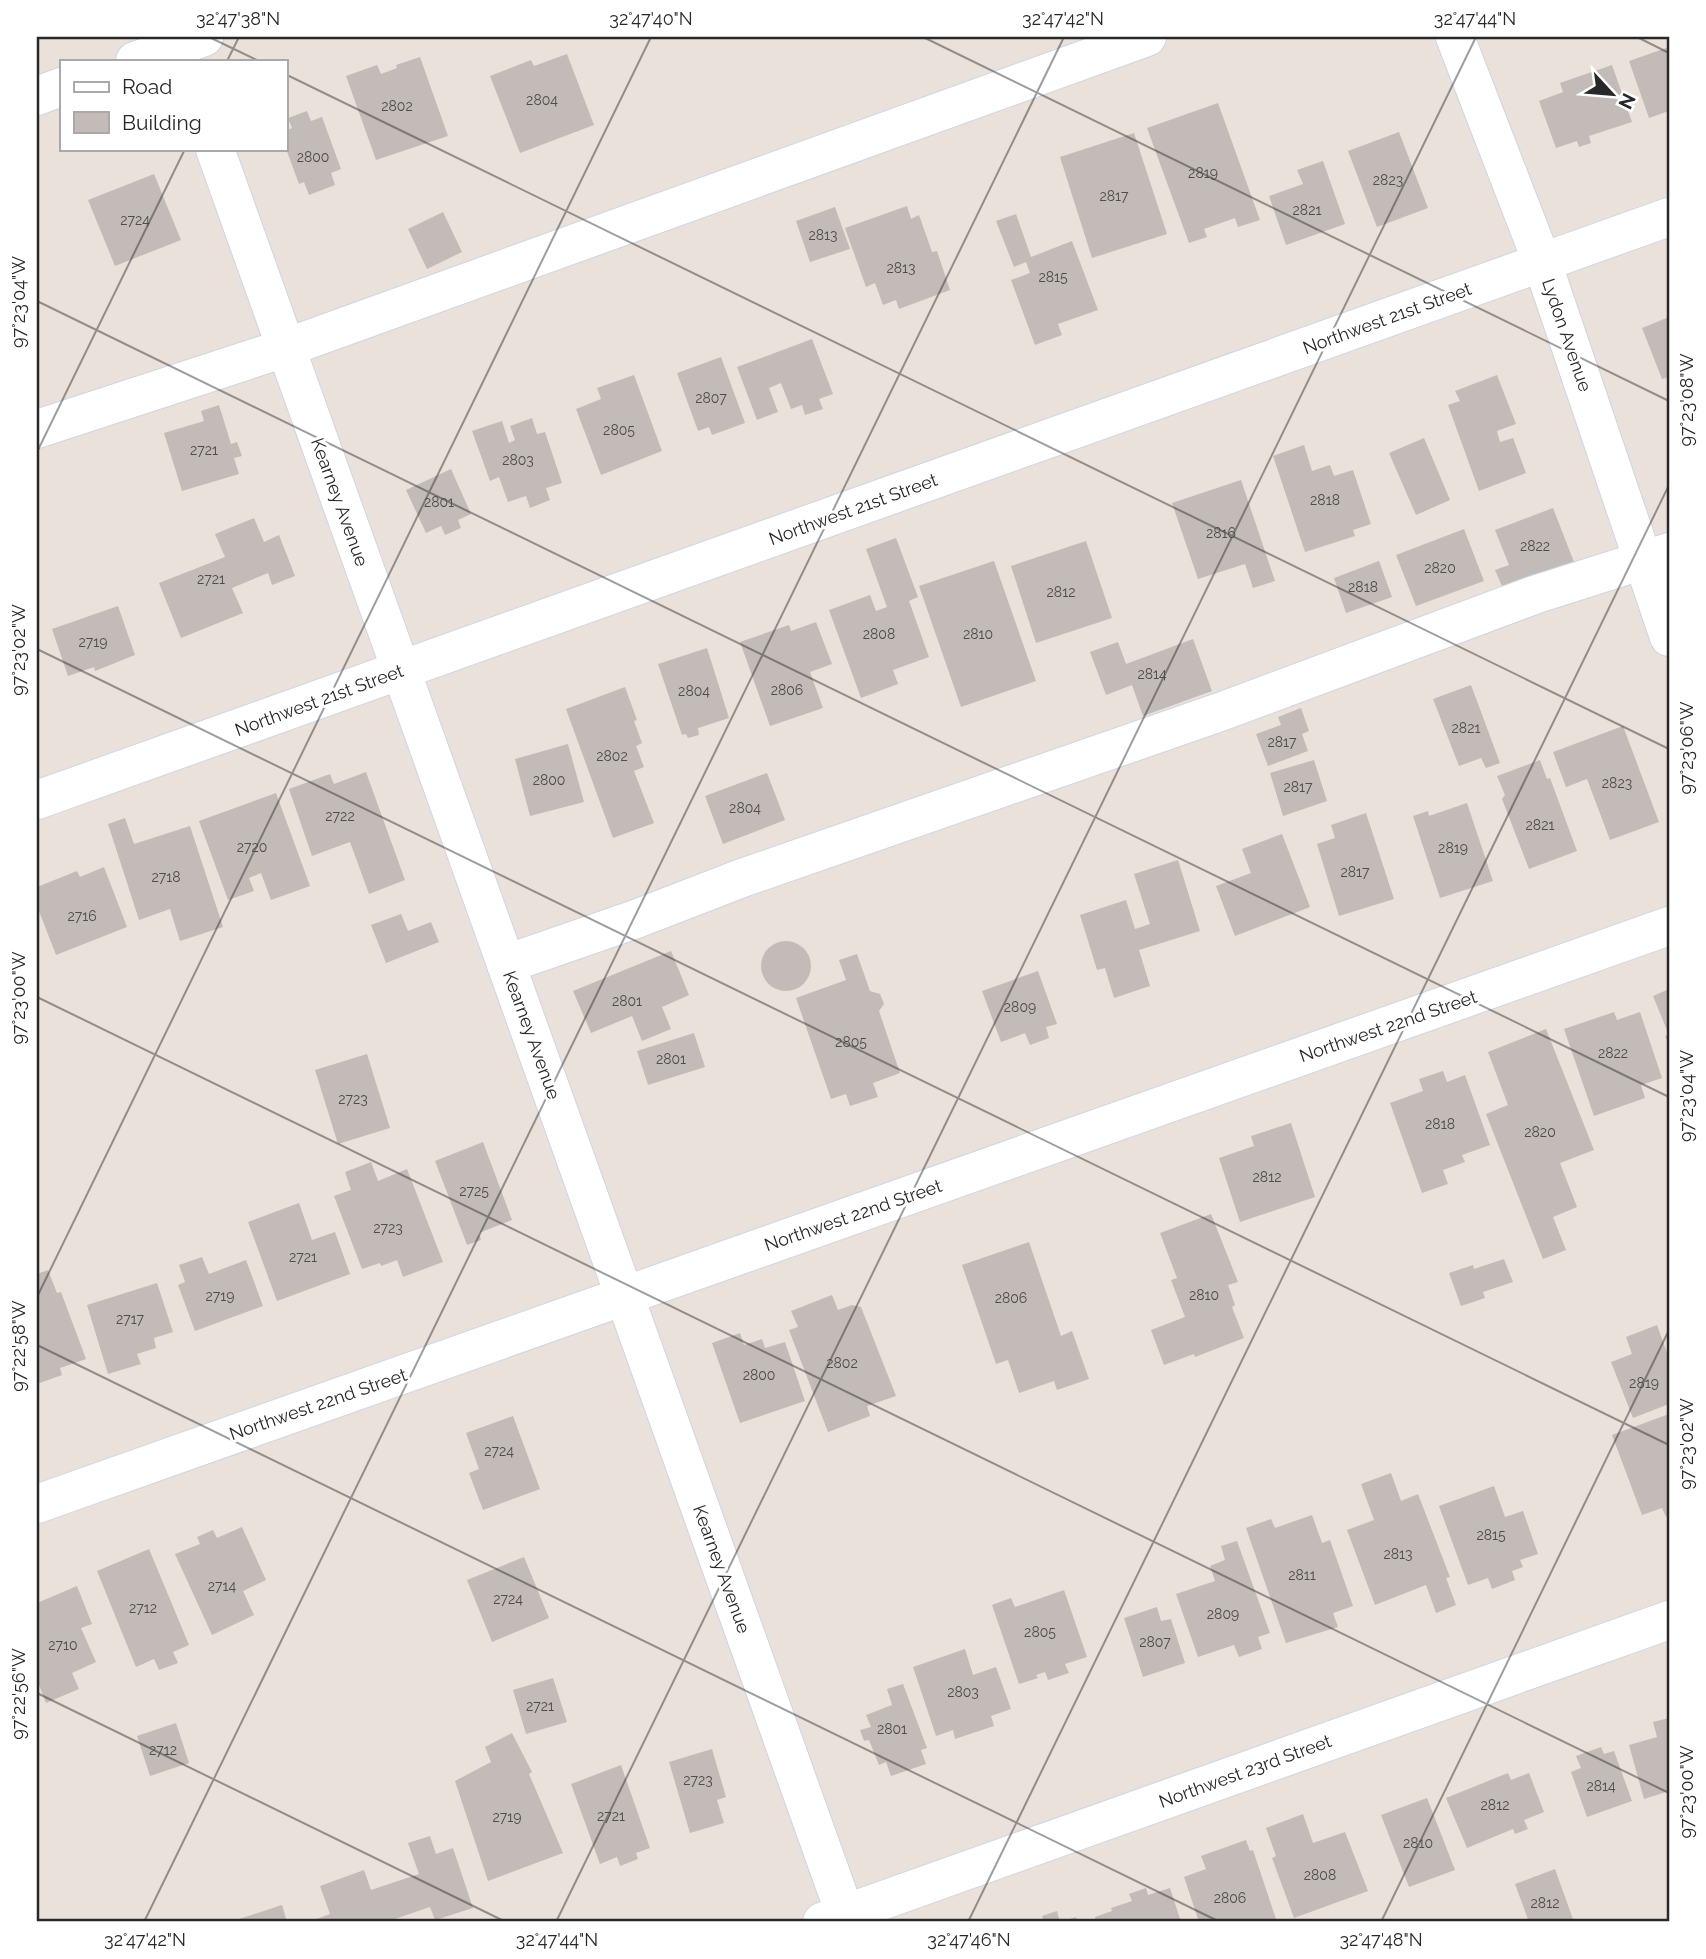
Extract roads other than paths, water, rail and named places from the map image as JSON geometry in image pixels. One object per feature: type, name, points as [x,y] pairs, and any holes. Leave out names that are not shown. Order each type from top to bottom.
[{"type":"street","points":[[37,429],[285,348],[1147,37]]},
{"type":"street","name":"Lydon Avenue","points":[[1455,37],[1657,557],[1669,636]]},
{"type":"street","points":[[138,60],[185,45]]},
{"type":"street","points":[[37,96],[60,87]]},
{"type":"street","name":"Kearney Avenue","points":[[215,150],[625,1296],[838,1919]]},
{"type":"street","name":"Northwest 21st Street","points":[[37,800],[1669,217]]},
{"type":"street","points":[[506,964],[636,919],[742,878],[1220,712],[1537,594],[1657,557]]},
{"type":"street","name":"Northwest 22nd Street","points":[[37,1504],[1669,926]]},
{"type":"street","name":"Northwest 23rd Street","points":[[838,1919],[1669,1620]]}]
